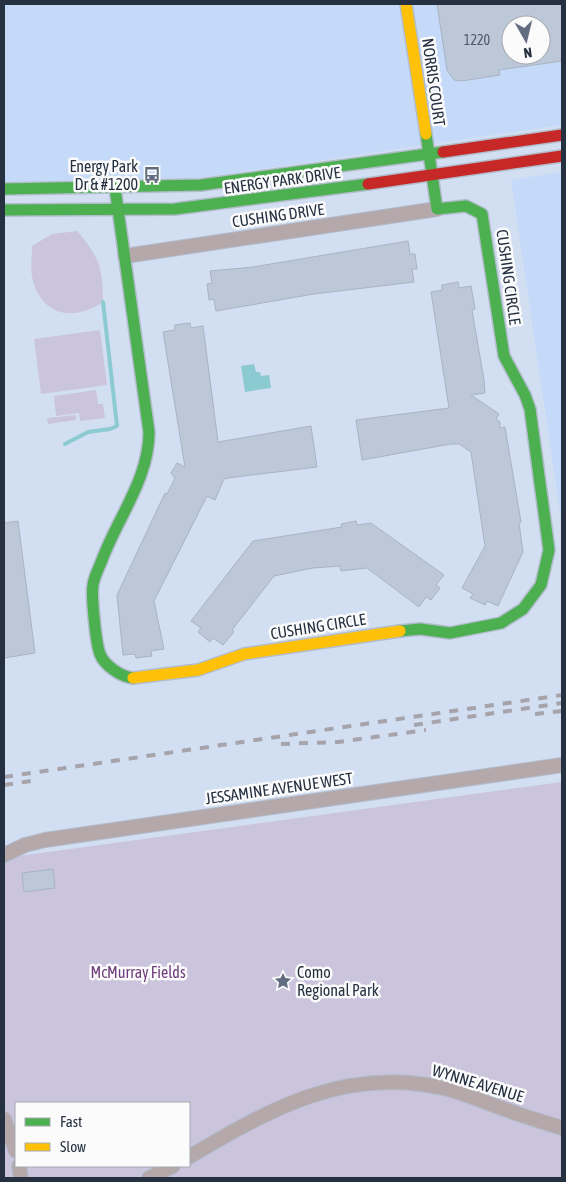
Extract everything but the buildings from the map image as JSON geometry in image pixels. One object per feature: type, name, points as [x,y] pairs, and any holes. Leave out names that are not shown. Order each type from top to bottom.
[{"type":"street","name":"NORRIS COURT","points":[[406,4],[429,165]]},
{"type":"street","name":"ENERGY PARK DRIVE","points":[[4,210],[175,209],[217,205],[429,165],[562,134]]},
{"type":"street","name":"ENERGY PARK DRIVE","points":[[4,189],[201,185],[429,165],[562,156]]},
{"type":"street","points":[[429,165],[436,209]]},
{"type":"street","name":"CUSHING CIRCLE","points":[[115,188],[149,432],[149,449],[141,478],[96,574],[93,598],[98,646],[104,663],[121,674],[141,678],[209,668],[244,654],[388,632],[420,629],[450,633],[487,628],[501,623],[522,609],[536,593],[545,574],[549,550],[536,449],[527,396],[510,370],[504,356],[485,223],[482,214],[474,207],[466,205],[436,209]]},
{"type":"street","name":"CUSHING DRIVE","points":[[125,256],[436,209]]},
{"type":"street","name":"JESSAMINE AVENUE WEST","points":[[4,855],[25,845],[45,840],[562,765]]},
{"type":"street","name":"WYNNE AVENUE","points":[[190,1156],[289,1103],[312,1094],[360,1083],[416,1083],[444,1088],[562,1128]]},
{"type":"street","points":[[4,1118],[15,1147]]},
{"type":"street","points":[[148,1178],[171,1167]]},
{"type":"shaded area","points":[[4,4],[562,4],[562,125],[192,179],[4,182]]},
{"type":"shaded area","points":[[562,172],[562,526],[511,180]]},
{"type":"shaded area","points":[[254,364],[256,372],[260,372],[261,376],[269,375],[271,388],[245,392],[241,366]]},
{"type":"green space","points":[[77,231],[95,256],[101,272],[103,302],[82,312],[61,312],[44,302],[38,293],[33,281],[32,246],[52,234]]},
{"type":"green space","points":[[100,330],[107,385],[41,394],[34,339]]},
{"type":"green space","points":[[96,390],[98,404],[103,404],[105,418],[80,421],[79,413],[56,416],[54,396]]},
{"type":"green space","points":[[76,415],[76,420],[48,424],[47,418]]},
{"type":"green space","name":"Como Regional Park","points":[[562,782],[562,1178],[4,1178],[4,858]]},
{"type":"waterway","points":[[65,444],[88,432],[110,429],[117,426],[103,302]]},
{"type":"railway","points":[[4,777],[562,695]]},
{"type":"railway","points":[[414,725],[562,703]]},
{"type":"railway","points":[[535,714],[562,711]]},
{"type":"railway","points":[[281,744],[338,742],[426,730]]},
{"type":"railway","points":[[4,785],[38,780]]},
{"type":"traffic: fast","points":[[400,631],[420,629],[450,633],[501,623],[523,609],[541,585],[549,550],[530,409],[525,395],[504,356],[482,214],[466,206],[437,209],[426,134]]},
{"type":"traffic: fast","points":[[4,189],[201,185],[443,152]]},
{"type":"traffic: fast","points":[[4,210],[175,209],[368,184]]},
{"type":"traffic: fast","points":[[115,188],[149,432],[144,466],[132,498],[95,576],[93,599],[97,641],[102,658],[118,673],[133,678]]},
{"type":"traffic: slow","points":[[406,4],[426,134]]},
{"type":"traffic: slow","points":[[133,678],[198,670],[244,654],[400,631]]},
{"type":"traffic: jam","points":[[443,152],[562,135]]},
{"type":"traffic: jam","points":[[368,184],[562,156]]},
{"type":"place","name":"Energy Park Dr & #1200","points":[[152,175]]},
{"type":"place","name":"Como Regional Park","points":[[283,981]]},
{"type":"park label","name":"McMurray Fields","points":[[138,972]]}]
